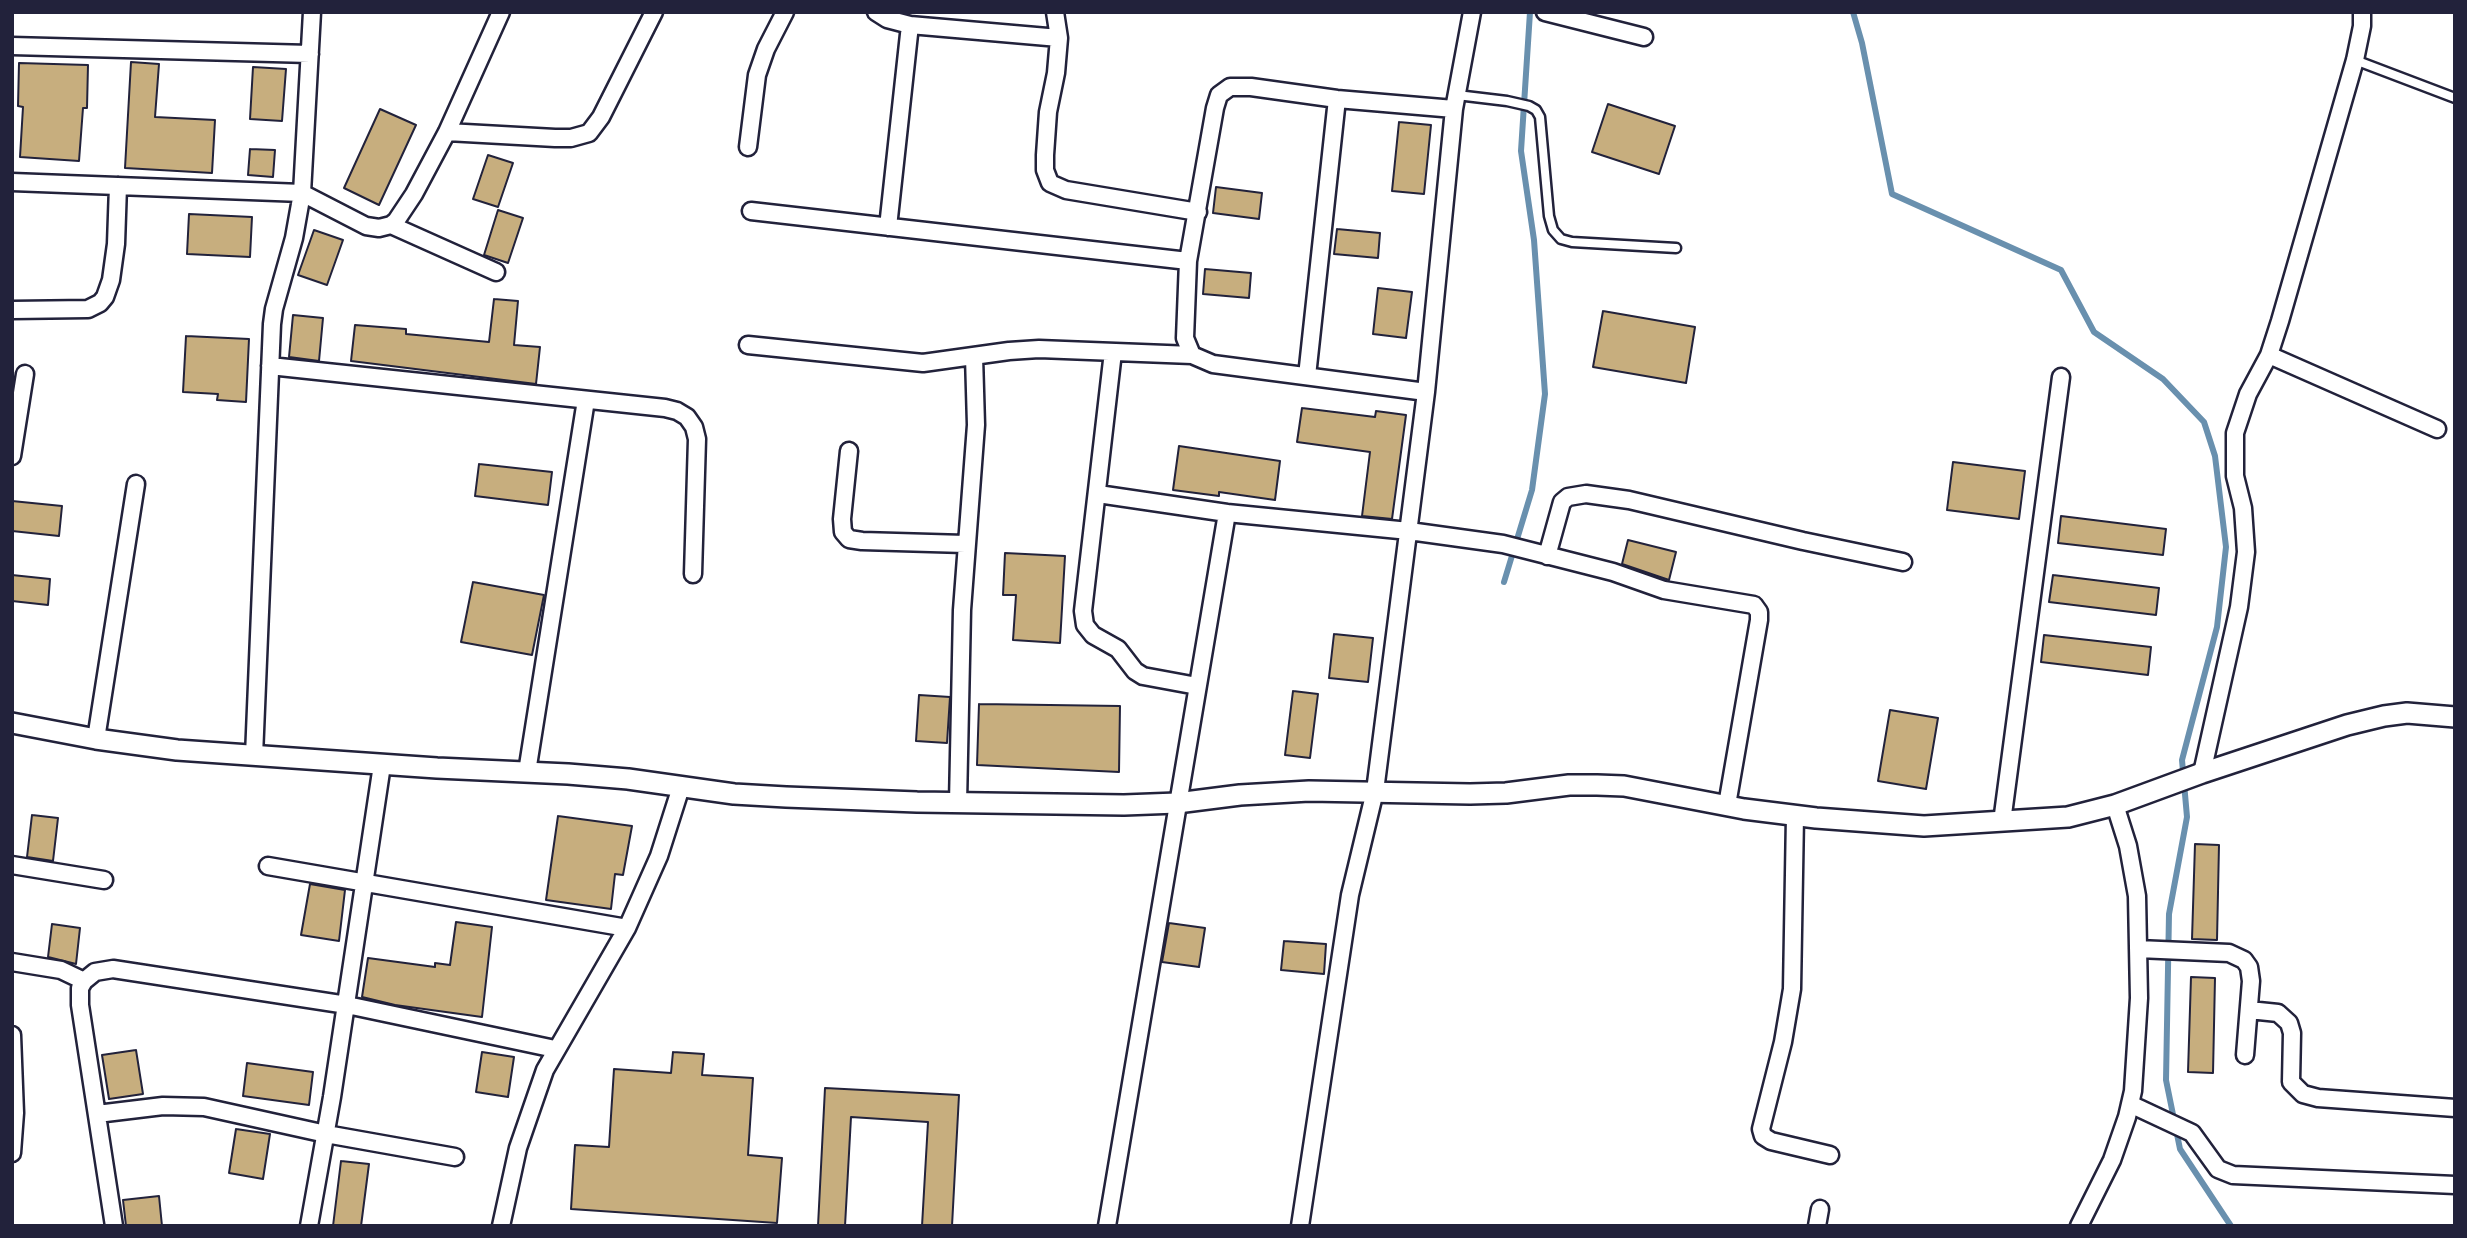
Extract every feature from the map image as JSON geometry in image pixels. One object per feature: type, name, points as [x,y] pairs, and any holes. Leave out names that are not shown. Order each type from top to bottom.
[{"type":"street","points":[[254,756],[274,309],[294,238],[302,193],[312,12]]},
{"type":"street","points":[[12,182],[302,193],[366,226],[379,228],[391,225],[415,194],[447,132],[501,12]]},
{"type":"street","points":[[447,132],[555,138],[571,138],[589,133],[601,117],[654,12]]},
{"type":"street","points":[[748,147],[757,75],[765,49],[785,12]]},
{"type":"street","points":[[876,12],[887,19],[910,25],[1059,38]]},
{"type":"street","points":[[1055,12],[1059,38],[1056,73],[1048,112],[1045,155],[1045,170],[1050,183],[1066,190],[1198,212]]},
{"type":"street","points":[[1300,1226],[1350,895],[1375,791],[1426,392],[1455,102],[1472,12]]},
{"type":"street","points":[[2190,777],[2239,607],[2246,552],[2243,508],[2235,476],[2235,433],[2248,394],[2269,355],[2356,60],[2362,12]]},
{"type":"street","points":[[1549,13],[1644,37]]},
{"type":"street","points":[[888,227],[910,25]]},
{"type":"street","points":[[12,46],[310,54]]},
{"type":"street","points":[[1192,355],[1185,338],[1188,261],[1219,96],[1230,87],[1251,87],[1337,99],[1455,102]]},
{"type":"street","points":[[1307,376],[1337,99]]},
{"type":"street","points":[[12,310],[88,309],[100,303],[111,280],[116,244],[118,186]]},
{"type":"street","points":[[751,211],[1188,261]]},
{"type":"street","points":[[391,225],[496,272]]},
{"type":"street","points":[[748,345],[923,363],[1039,349],[1192,355],[1213,364],[1426,392]]},
{"type":"street","points":[[1113,352],[1083,611],[1085,625],[1093,635],[1118,649],[1135,671],[1152,679],[1197,686]]},
{"type":"street","points":[[2269,355],[2437,429]]},
{"type":"street","points":[[957,803],[965,544],[976,425],[974,356]]},
{"type":"street","points":[[270,366],[677,411],[687,417],[694,427],[697,439],[693,574]]},
{"type":"street","points":[[12,456],[25,374]]},
{"type":"street","points":[[2002,822],[2061,377]]},
{"type":"street","points":[[527,772],[586,400]]},
{"type":"street","points":[[849,451],[842,519],[843,532],[849,539],[965,544]]},
{"type":"street","points":[[96,739],[136,484]]},
{"type":"street","points":[[1098,494],[1227,513],[1409,531],[1503,544],[1613,572],[1664,590],[1742,601],[1757,608],[1759,620],[1727,805]]},
{"type":"street","points":[[1547,556],[1562,502],[1568,497],[1586,494],[1629,500],[1903,562]]},
{"type":"street","points":[[1107,1226],[1227,513]]},
{"type":"street","points":[[12,723],[96,739],[177,750],[628,779],[773,796],[957,803],[1124,805],[1309,791],[1470,794],[1597,785],[1624,786],[1796,816],[1902,826],[2068,817],[2115,805],[2347,725],[2384,716],[2433,713],[2455,717]]},
{"type":"street","points":[[309,1226],[347,1005],[382,765]]},
{"type":"street","points":[[501,1226],[518,1147],[536,1093],[555,1049],[583,1007],[627,928],[659,856],[681,787]]},
{"type":"street","points":[[2080,1226],[2112,1160],[2133,1091],[2138,1010],[2137,896],[2128,846],[2115,805]]},
{"type":"street","points":[[1796,816],[1792,989],[1783,1042],[1761,1129],[1763,1136],[1771,1141],[1830,1155]]},
{"type":"street","points":[[12,865],[104,880]]},
{"type":"street","points":[[268,866],[627,928]]},
{"type":"street","points":[[2138,949],[2229,953],[2244,960],[2249,967],[2251,981],[2245,1055]]},
{"type":"street","points":[[12,962],[61,970],[84,981]]},
{"type":"street","points":[[114,1226],[80,1005],[80,988],[95,972],[113,970],[347,1005],[555,1049]]},
{"type":"street","points":[[2249,1010],[2278,1013],[2289,1023],[2292,1033],[2291,1082],[2304,1094],[2318,1098],[2455,1108]]},
{"type":"street","points":[[12,1035],[15,1113],[12,1153]]},
{"type":"street","points":[[2130,1104],[2184,1129],[2201,1143],[2218,1169],[2233,1175],[2455,1185]]},
{"type":"street","points":[[97,1114],[163,1106],[204,1108],[455,1157]]},
{"type":"street","points":[[1817,1226],[1820,1209]]},
{"type":"lane","points":[[2356,60],[2455,98]]},
{"type":"lane","points":[[1455,102],[1507,101],[1536,110],[1540,117],[1549,216],[1553,230],[1561,239],[1572,242],[1676,248]]},
{"type":"building","points":[[131,62],[159,64],[155,117],[215,120],[212,173],[125,168]]},
{"type":"building","points":[[19,63],[88,65],[87,108],[83,108],[79,161],[20,157],[23,107],[18,106]]},
{"type":"building","points":[[253,67],[286,69],[282,121],[250,119]]},
{"type":"building","points":[[1608,104],[1675,126],[1659,174],[1592,152]]},
{"type":"building","points":[[380,109],[416,125],[379,205],[344,188]]},
{"type":"building","points":[[1399,122],[1431,125],[1424,194],[1392,191]]},
{"type":"building","points":[[250,149],[275,150],[273,177],[248,175]]},
{"type":"building","points":[[488,155],[513,163],[498,207],[473,199]]},
{"type":"building","points":[[1216,187],[1262,193],[1259,219],[1213,213]]},
{"type":"building","points":[[498,210],[523,218],[508,263],[484,255]]},
{"type":"building","points":[[189,214],[252,217],[250,257],[187,254]]},
{"type":"building","points":[[1337,229],[1380,233],[1378,258],[1334,254]]},
{"type":"building","points":[[314,230],[343,240],[327,285],[298,275]]},
{"type":"building","points":[[1205,269],[1251,273],[1249,298],[1203,294]]},
{"type":"building","points":[[1378,288],[1412,292],[1406,338],[1373,334]]},
{"type":"building","points":[[494,299],[518,301],[514,345],[540,347],[536,384],[351,361],[355,325],[406,329],[406,334],[489,342]]},
{"type":"building","points":[[1603,311],[1695,327],[1686,383],[1593,367]]},
{"type":"building","points":[[293,315],[323,318],[319,361],[289,357]]},
{"type":"building","points":[[186,336],[249,339],[246,402],[217,400],[218,394],[183,392]]},
{"type":"building","points":[[1302,408],[1375,417],[1376,411],[1406,415],[1392,519],[1362,516],[1370,452],[1297,442]]},
{"type":"building","points":[[1179,446],[1280,461],[1275,500],[1219,492],[1219,496],[1173,490]]},
{"type":"building","points":[[1953,462],[2025,471],[2019,519],[1947,510]]},
{"type":"building","points":[[479,464],[552,472],[548,505],[475,496]]},
{"type":"building","points":[[12,501],[62,506],[59,536],[12,531]]},
{"type":"building","points":[[2061,516],[2166,529],[2163,555],[2058,543]]},
{"type":"building","points":[[1628,540],[1676,552],[1669,580],[1622,564]]},
{"type":"building","points":[[1005,553],[1065,556],[1060,643],[1013,640],[1016,595],[1003,595]]},
{"type":"building","points":[[12,575],[50,579],[48,605],[12,601]]},
{"type":"building","points":[[2053,575],[2159,588],[2156,615],[2049,602]]},
{"type":"building","points":[[473,582],[544,595],[532,655],[461,642]]},
{"type":"building","points":[[1334,634],[1373,638],[1368,682],[1329,678]]},
{"type":"building","points":[[2044,635],[2151,647],[2148,675],[2041,662]]},
{"type":"building","points":[[1293,691],[1318,694],[1310,758],[1285,755]]},
{"type":"building","points":[[919,695],[950,697],[947,743],[916,741]]},
{"type":"building","points":[[979,704],[1120,706],[1119,772],[977,765]]},
{"type":"building","points":[[1890,710],[1938,718],[1926,789],[1878,781]]},
{"type":"building","points":[[32,815],[58,818],[53,861],[27,857]]},
{"type":"building","points":[[558,816],[632,826],[623,875],[615,874],[611,909],[546,900]]},
{"type":"building","points":[[2195,844],[2219,845],[2217,940],[2192,939]]},
{"type":"building","points":[[310,884],[345,890],[339,941],[301,935]]},
{"type":"building","points":[[456,922],[492,927],[482,1017],[395,1005],[362,997],[368,958],[435,967],[435,963],[450,965]]},
{"type":"building","points":[[1169,923],[1205,928],[1199,967],[1162,962]]},
{"type":"building","points":[[52,924],[80,928],[76,964],[48,957]]},
{"type":"building","points":[[1284,941],[1326,944],[1324,974],[1281,970]]},
{"type":"building","points":[[2191,977],[2215,978],[2213,1073],[2188,1072]]},
{"type":"building","points":[[136,1050],[143,1094],[109,1099],[102,1055]]},
{"type":"building","points":[[482,1052],[514,1057],[508,1097],[476,1092]]},
{"type":"building","points":[[673,1052],[704,1054],[702,1075],[753,1078],[748,1155],[782,1158],[777,1223],[571,1209],[575,1145],[609,1147],[614,1069],[671,1073]]},
{"type":"building","points":[[247,1063],[313,1072],[309,1105],[243,1096]]},
{"type":"building","points":[[825,1088],[959,1095],[952,1226],[922,1226],[928,1122],[851,1117],[845,1226],[818,1226]]},
{"type":"building","points":[[236,1129],[270,1134],[263,1179],[229,1173]]},
{"type":"building","points":[[341,1161],[369,1164],[361,1226],[333,1226]]},
{"type":"building","points":[[159,1196],[162,1226],[126,1226],[123,1200]]},
{"type":"waterway","points":[[1504,582],[1532,490],[1545,394],[1534,240],[1521,151],[1530,12]]},
{"type":"waterway","points":[[1853,12],[1862,43],[1892,194],[2061,270],[2094,332],[2163,379],[2204,422],[2215,456],[2226,547],[2217,627],[2182,760],[2187,817],[2169,914],[2166,1080],[2180,1149],[2231,1226]]}]
